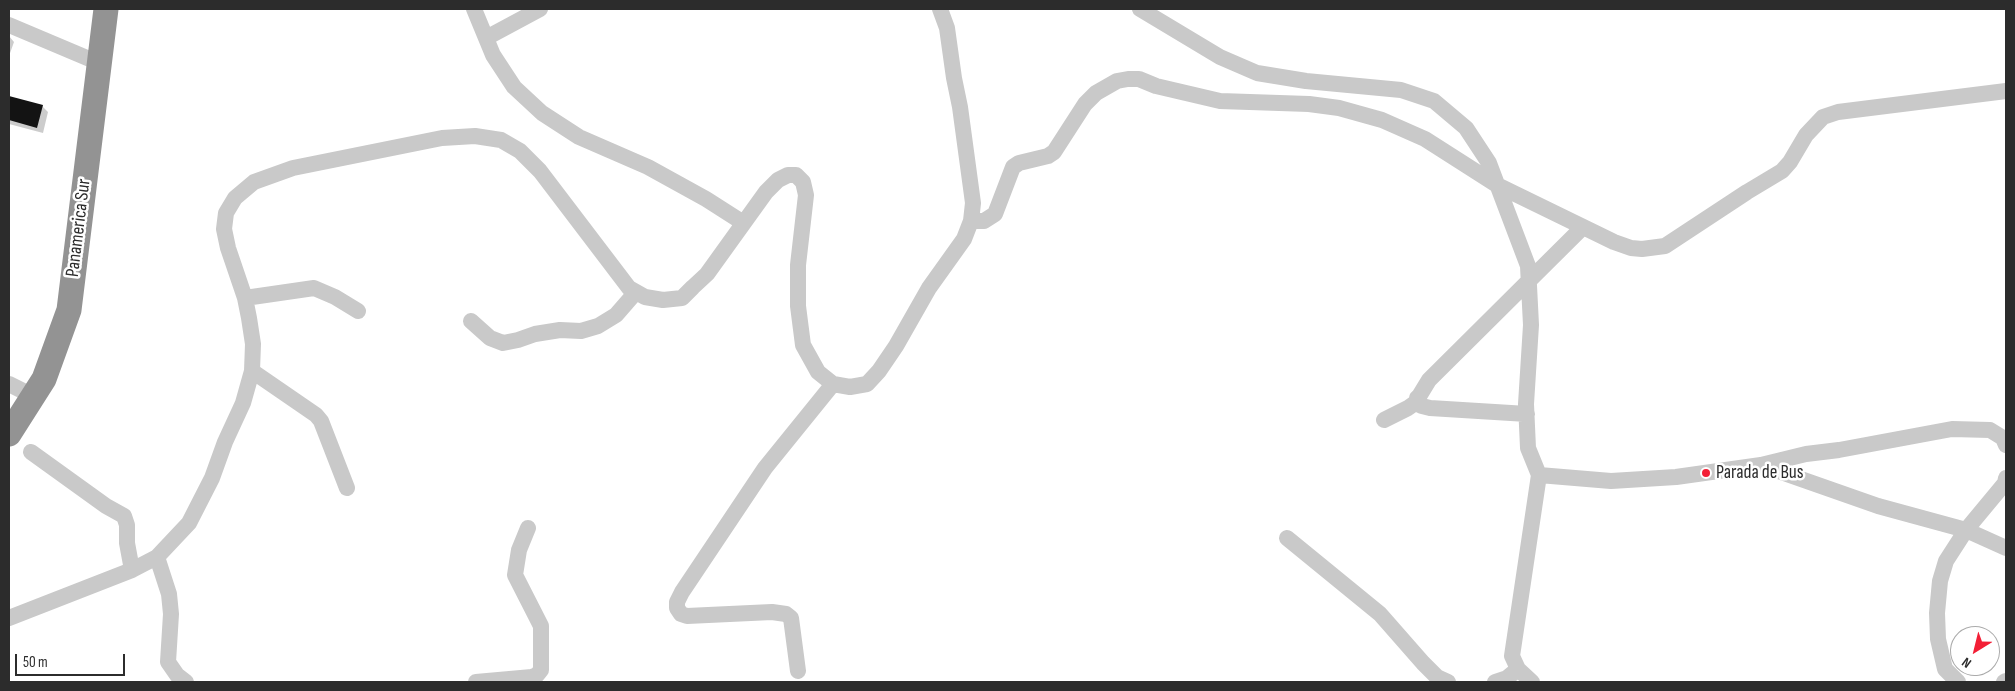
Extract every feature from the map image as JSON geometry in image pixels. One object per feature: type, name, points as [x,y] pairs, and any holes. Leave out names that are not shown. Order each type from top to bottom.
[{"type":"highway","name":"Panamerica Sur","points":[[9,434],[35,396],[44,379],[69,310],[106,9]]},
{"type":"street","points":[[474,9],[493,54],[514,87],[542,113],[579,137],[648,167],[706,199],[742,222]]},
{"type":"street","points":[[486,38],[540,9]]},
{"type":"street","points":[[9,618],[132,570],[157,557],[189,523],[212,478],[242,403],[252,371],[253,344],[245,298],[228,248],[224,229],[226,213],[235,198],[254,182],[293,168],[442,138],[475,136],[501,140],[520,151],[562,199],[629,288],[645,297],[663,300],[682,298],[707,274],[742,222],[766,192],[778,180],[788,175],[796,176],[803,182],[806,195],[798,265],[798,297],[803,345],[818,372],[833,384],[850,387],[867,384],[879,371],[896,346],[929,288],[964,239],[971,221],[973,203],[960,107],[947,28],[940,9]]},
{"type":"street","points":[[1140,9],[1220,57],[1256,73],[1306,81],[1401,90],[1434,101],[1466,128],[1489,163],[1528,266],[1531,325],[1526,414],[1528,448],[1539,476],[1512,656],[1518,670],[1532,682]]},
{"type":"street","points":[[9,25],[99,63]]},
{"type":"street","points":[[971,221],[984,221],[995,214],[1014,167],[1019,163],[1048,156],[1054,152],[1085,104],[1096,93],[1117,81],[1128,79],[1139,79],[1156,86],[1220,101],[1309,104],[1339,108],[1382,120],[1425,139],[1497,185],[1614,242],[1630,248],[1653,249],[1665,246],[1782,170],[1790,162],[1806,135],[1824,117],[1838,112],[2006,91]]},
{"type":"street","points":[[1384,420],[1408,408],[1418,398],[1429,380],[1583,227]]},
{"type":"street","points":[[245,298],[314,288],[335,297],[358,311]]},
{"type":"street","points":[[471,320],[490,338],[503,343],[535,334],[560,330],[581,331],[598,326],[616,315],[636,292]]},
{"type":"street","points":[[252,371],[322,421],[347,488]]},
{"type":"street","points":[[9,384],[35,396]]},
{"type":"street","points":[[798,671],[791,618],[786,614],[781,612],[687,616],[681,614],[677,608],[677,602],[765,468],[833,384]]},
{"type":"street","points":[[1418,398],[1418,404],[1430,408],[1526,414]]},
{"type":"street","points":[[1539,476],[1611,481],[1676,477],[1761,465],[1806,454],[1839,450],[1952,429],[1990,430],[2002,438],[2006,445]]},
{"type":"street","points":[[30,452],[106,506],[124,516],[127,525],[127,543],[132,570]]},
{"type":"street","points":[[1761,465],[1878,506],[1966,530],[2006,548]]},
{"type":"street","points":[[1958,682],[1945,669],[1938,639],[1937,612],[1940,581],[1946,562],[1966,530],[2005,483],[2006,478]]},
{"type":"street","points":[[476,682],[532,677],[541,670],[540,626],[515,575],[519,550],[528,528]]},
{"type":"street","points":[[1287,538],[1380,614],[1437,677],[1448,682]]},
{"type":"street","points":[[157,557],[169,594],[171,623],[168,662],[177,675],[186,682]]},
{"type":"street","points":[[1495,682],[1507,678],[1518,670]]},
{"type":"building","points":[[9,96],[43,105],[37,128],[9,120]]},
{"type":"place","name":"Parada de Bus","points":[[1706,473]]}]
